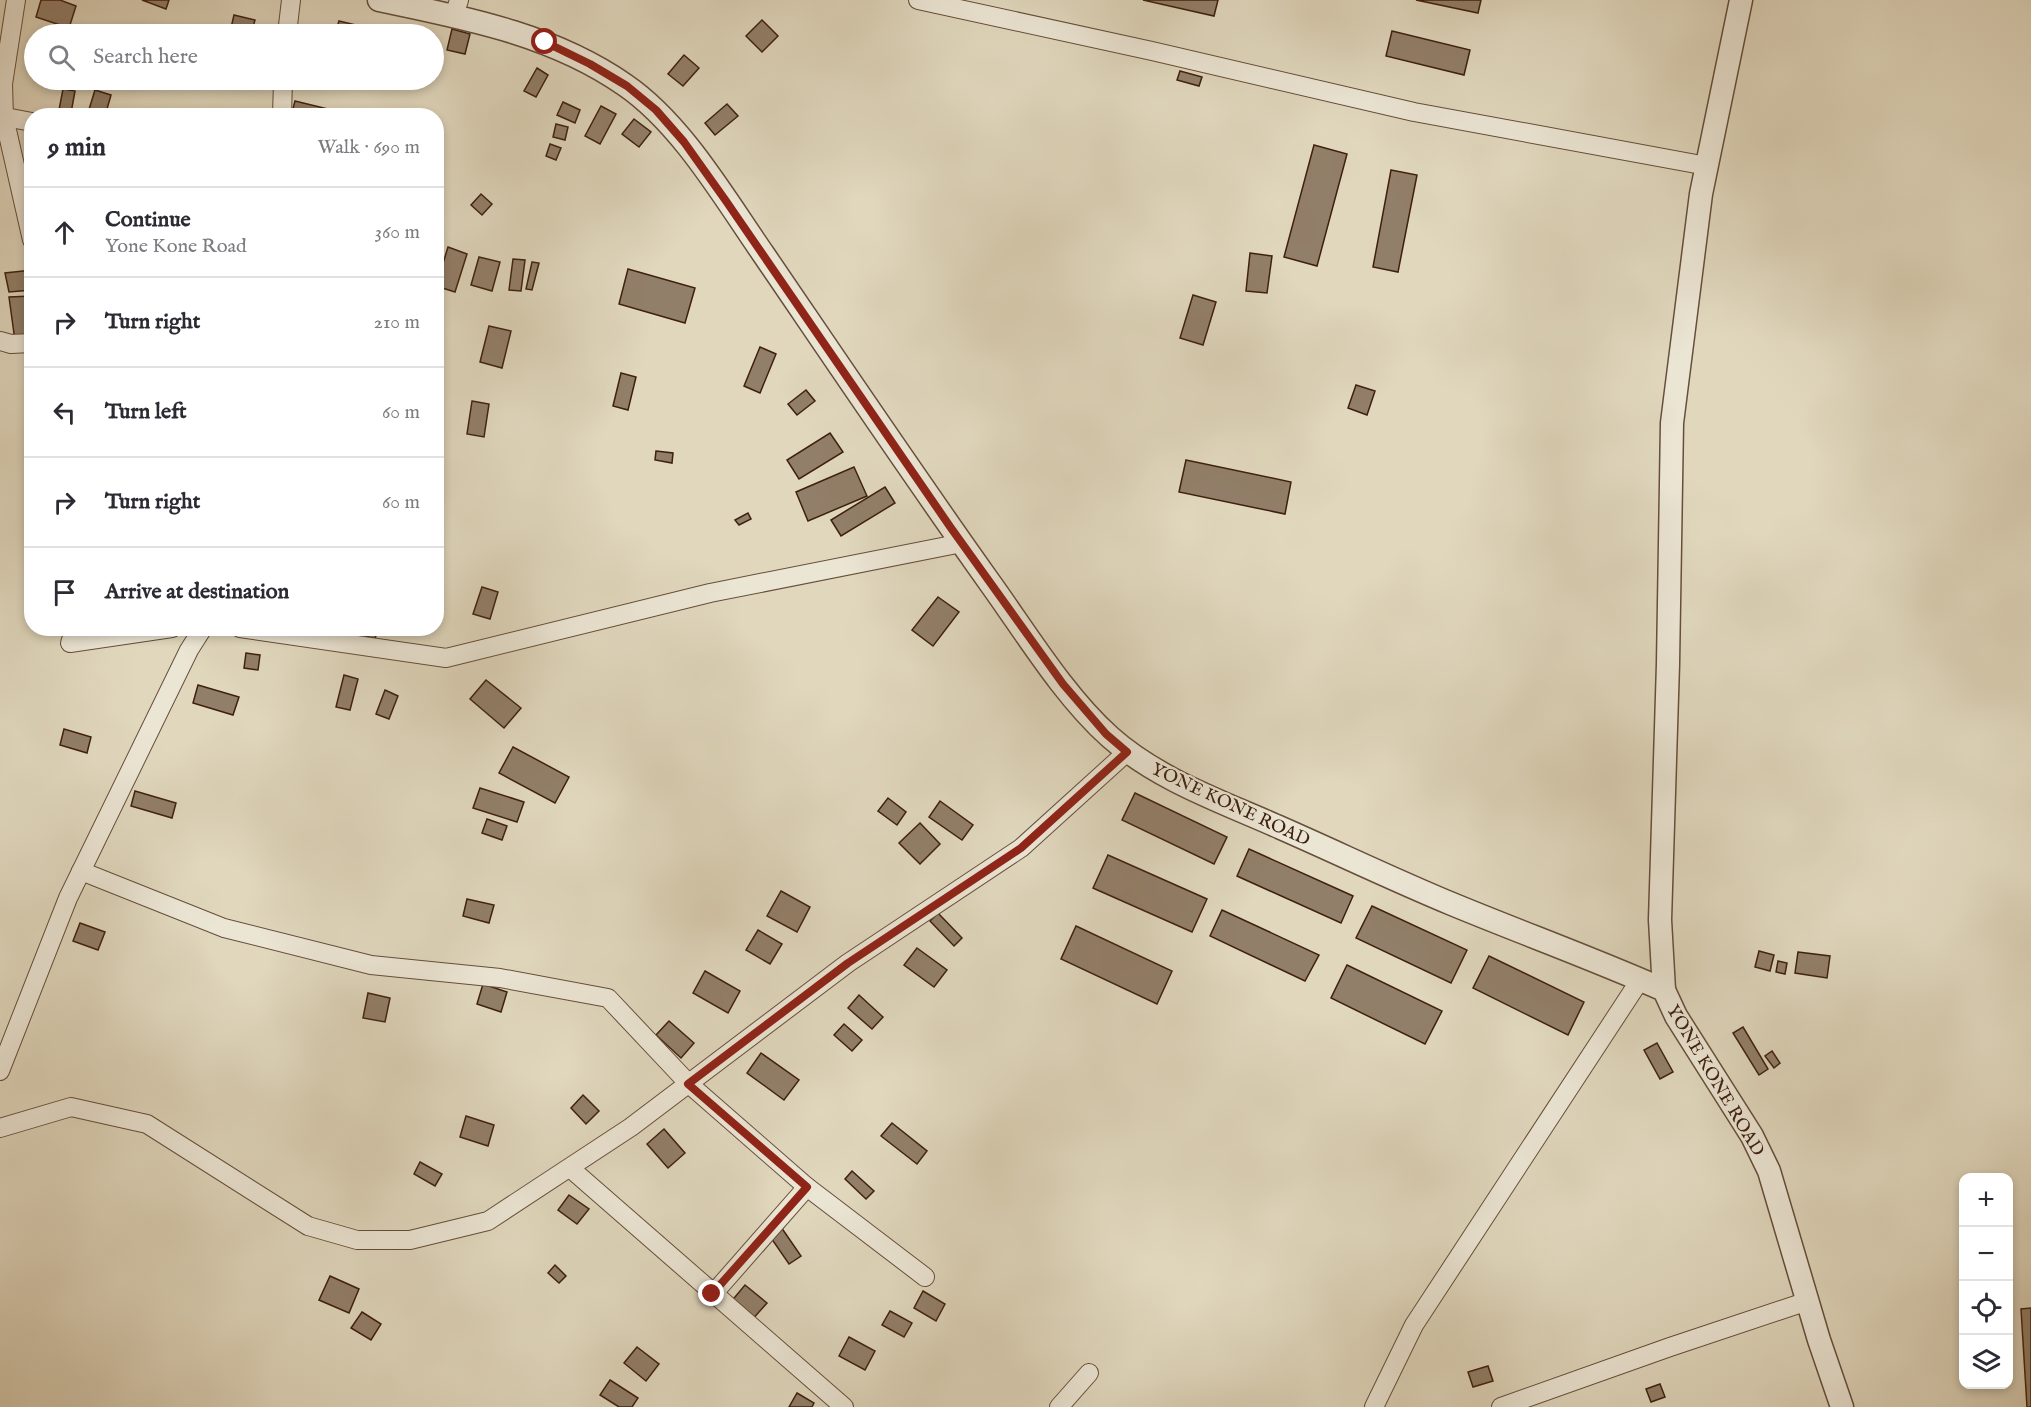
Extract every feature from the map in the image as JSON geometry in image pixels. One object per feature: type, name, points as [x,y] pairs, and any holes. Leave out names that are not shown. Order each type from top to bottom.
[{"type":"street","points":[[16,0],[3,84],[2,116],[24,207]]},
{"type":"street","points":[[288,24],[291,0]]},
{"type":"street","name":"YONE KONE ROAD","points":[[379,0],[457,8],[491,24],[554,46],[627,86],[656,110],[684,142],[726,201],[962,543],[1063,684],[1106,734],[1127,752],[1150,767],[1193,788],[1449,903],[1664,990],[1676,1016],[1752,1136],[1769,1171],[1842,1407]]},
{"type":"street","points":[[918,0],[1414,111],[1707,165]]},
{"type":"street","points":[[1664,990],[1660,920],[1672,423],[1701,194],[1742,0]]},
{"type":"street","points":[[282,108],[283,90]]},
{"type":"street","points":[[2,116],[24,120]]},
{"type":"street","points":[[0,341],[11,344],[24,343]]},
{"type":"street","points":[[295,636],[446,658],[710,592],[962,543]]},
{"type":"street","points":[[72,636],[70,643],[118,636]]},
{"type":"street","points":[[0,1071],[68,898],[198,636]]},
{"type":"street","points":[[0,1128],[71,1107],[147,1124],[308,1226],[357,1240],[410,1240],[488,1221],[631,1127],[848,963],[1021,848],[1127,752]]},
{"type":"street","points":[[81,871],[224,928],[371,965],[500,978],[608,998],[688,1084],[807,1187],[926,1277]]},
{"type":"street","points":[[1374,1407],[1414,1325],[1640,980]]},
{"type":"street","points":[[570,1168],[844,1407]]},
{"type":"street","points":[[712,1294],[807,1187]]},
{"type":"street","points":[[1501,1407],[1808,1301]]},
{"type":"street","points":[[1059,1407],[1089,1372]]},
{"type":"building","points":[[41,0],[60,0],[76,6],[70,24],[57,24],[36,17]]},
{"type":"building","points":[[142,0],[169,0],[166,9]]},
{"type":"building","points":[[1143,0],[1218,0],[1214,16]]},
{"type":"building","points":[[1416,0],[1481,0],[1478,13]]},
{"type":"building","points":[[234,15],[255,20],[254,24],[232,24]]},
{"type":"building","points":[[762,20],[778,36],[762,52],[746,36]]},
{"type":"building","points":[[452,29],[470,34],[465,54],[447,50]]},
{"type":"building","points":[[1392,31],[1470,50],[1464,75],[1386,56]]},
{"type":"building","points":[[684,55],[699,68],[683,86],[668,74]]},
{"type":"building","points":[[537,68],[548,75],[536,97],[524,91]]},
{"type":"building","points":[[1180,71],[1202,77],[1199,86],[1177,80]]},
{"type":"building","points":[[63,90],[75,91],[72,108],[59,108]]},
{"type":"building","points":[[95,90],[111,95],[107,108],[89,108]]},
{"type":"building","points":[[295,101],[324,108],[293,108]]},
{"type":"building","points":[[563,102],[580,110],[575,123],[557,115]]},
{"type":"building","points":[[727,104],[738,116],[715,135],[705,123]]},
{"type":"building","points":[[601,106],[616,114],[600,144],[585,136]]},
{"type":"building","points":[[634,119],[651,132],[639,147],[622,134]]},
{"type":"building","points":[[556,124],[568,127],[565,140],[553,137]]},
{"type":"building","points":[[550,144],[561,148],[556,160],[546,156]]},
{"type":"building","points":[[1314,145],[1347,154],[1317,266],[1284,257]]},
{"type":"building","points":[[1391,170],[1417,175],[1398,272],[1373,267]]},
{"type":"building","points":[[481,194],[492,204],[482,215],[471,205]]},
{"type":"building","points":[[448,247],[467,254],[455,292],[444,289],[444,260]]},
{"type":"building","points":[[1250,253],[1272,256],[1267,293],[1246,291]]},
{"type":"building","points":[[479,257],[500,262],[492,291],[471,285]]},
{"type":"building","points":[[513,259],[525,260],[521,291],[509,290]]},
{"type":"building","points":[[532,262],[539,263],[532,290],[526,289]]},
{"type":"building","points":[[628,269],[695,288],[685,323],[619,304]]},
{"type":"building","points":[[24,271],[24,291],[9,292],[5,273]]},
{"type":"building","points":[[1193,295],[1216,302],[1203,345],[1180,338]]},
{"type":"building","points":[[24,296],[24,340],[15,341],[9,297]]},
{"type":"building","points":[[489,326],[511,331],[502,368],[480,362]]},
{"type":"building","points":[[760,347],[776,354],[760,393],[744,386]]},
{"type":"building","points":[[621,373],[636,377],[628,410],[613,406]]},
{"type":"building","points":[[1356,385],[1375,391],[1367,415],[1348,408]]},
{"type":"building","points":[[806,390],[815,401],[797,415],[788,404]]},
{"type":"building","points":[[472,401],[489,404],[484,437],[467,434]]},
{"type":"building","points":[[830,433],[843,452],[799,479],[787,460]]},
{"type":"building","points":[[656,451],[673,453],[672,463],[655,460]]},
{"type":"building","points":[[1186,460],[1291,482],[1285,514],[1179,492]]},
{"type":"building","points":[[854,467],[867,496],[808,521],[796,492]]},
{"type":"building","points":[[885,487],[895,503],[841,536],[831,520]]},
{"type":"building","points":[[748,513],[751,519],[739,525],[735,520]]},
{"type":"building","points":[[482,587],[498,592],[490,619],[473,614]]},
{"type":"building","points":[[938,597],[959,612],[933,646],[912,630]]},
{"type":"building","points":[[246,653],[260,655],[258,670],[244,668]]},
{"type":"building","points":[[344,675],[358,679],[350,710],[336,707]]},
{"type":"building","points":[[486,680],[521,708],[504,728],[470,699]]},
{"type":"building","points":[[198,685],[239,697],[233,715],[193,703]]},
{"type":"building","points":[[385,690],[398,696],[389,719],[376,714]]},
{"type":"building","points":[[64,729],[91,737],[87,753],[60,745]]},
{"type":"building","points":[[513,747],[569,777],[555,803],[499,773]]},
{"type":"building","points":[[480,788],[524,802],[517,822],[473,808]]},
{"type":"building","points":[[135,791],[176,803],[172,818],[131,806]]},
{"type":"building","points":[[1135,793],[1227,837],[1214,864],[1122,820]]},
{"type":"building","points":[[888,798],[906,812],[897,825],[878,811]]},
{"type":"building","points":[[940,801],[973,825],[962,840],[929,817]]},
{"type":"building","points":[[487,819],[507,826],[502,840],[482,833]]},
{"type":"building","points":[[920,823],[940,844],[920,864],[899,843]]},
{"type":"building","points":[[1249,849],[1353,896],[1341,923],[1237,876]]},
{"type":"building","points":[[1108,855],[1207,899],[1192,932],[1093,888]]},
{"type":"building","points":[[781,891],[810,907],[797,932],[767,916]]},
{"type":"building","points":[[467,899],[494,905],[489,923],[463,916]]},
{"type":"building","points":[[1372,906],[1467,950],[1451,983],[1356,938]]},
{"type":"building","points":[[1222,910],[1319,955],[1305,981],[1210,936]]},
{"type":"building","points":[[938,913],[962,938],[954,946],[930,921]]},
{"type":"building","points":[[80,923],[105,932],[98,950],[73,941]]},
{"type":"building","points":[[1076,926],[1172,971],[1157,1004],[1061,959]]},
{"type":"building","points":[[758,930],[782,944],[770,964],[746,950]]},
{"type":"building","points":[[917,948],[947,970],[934,987],[904,965]]},
{"type":"building","points":[[1759,951],[1774,955],[1770,971],[1755,967]]},
{"type":"building","points":[[1798,952],[1830,956],[1827,978],[1795,973]]},
{"type":"building","points":[[1489,956],[1584,1002],[1568,1035],[1473,988]]},
{"type":"building","points":[[1778,961],[1787,963],[1785,974],[1776,972]]},
{"type":"building","points":[[1347,965],[1442,1011],[1425,1044],[1331,998]]},
{"type":"building","points":[[705,971],[740,991],[728,1013],[693,993]]},
{"type":"building","points":[[483,984],[507,992],[501,1012],[477,1004]]},
{"type":"building","points":[[368,993],[390,998],[385,1022],[363,1018]]},
{"type":"building","points":[[859,995],[883,1017],[872,1029],[848,1008]]},
{"type":"building","points":[[669,1021],[694,1043],[681,1058],[656,1035]]},
{"type":"building","points":[[844,1024],[862,1040],[852,1051],[834,1035]]},
{"type":"building","points":[[1743,1027],[1768,1069],[1759,1075],[1733,1033]]},
{"type":"building","points":[[1657,1043],[1673,1072],[1660,1079],[1644,1050]]},
{"type":"building","points":[[1772,1051],[1780,1063],[1774,1068],[1765,1056]]},
{"type":"building","points":[[761,1053],[799,1080],[784,1100],[747,1073]]},
{"type":"building","points":[[583,1095],[599,1111],[586,1124],[571,1108]]},
{"type":"building","points":[[466,1116],[494,1125],[488,1146],[460,1137]]},
{"type":"building","points":[[892,1123],[927,1151],[917,1164],[881,1136]]},
{"type":"building","points":[[664,1129],[685,1153],[668,1168],[647,1144]]},
{"type":"building","points":[[420,1162],[442,1174],[435,1186],[414,1174]]},
{"type":"building","points":[[852,1171],[874,1191],[866,1199],[845,1179]]},
{"type":"building","points":[[569,1195],[589,1209],[577,1224],[558,1210]]},
{"type":"building","points":[[781,1227],[801,1256],[789,1264],[769,1235]]},
{"type":"building","points":[[555,1265],[566,1276],[559,1283],[548,1273]]},
{"type":"building","points":[[330,1276],[359,1289],[349,1313],[319,1300]]},
{"type":"building","points":[[745,1285],[767,1303],[751,1321],[730,1303]]},
{"type":"building","points":[[923,1291],[945,1304],[936,1321],[914,1308]]},
{"type":"building","points":[[2031,1308],[2031,1407],[2027,1407],[2021,1309]]},
{"type":"building","points":[[890,1311],[912,1323],[904,1337],[882,1325]]},
{"type":"building","points":[[362,1312],[381,1324],[371,1340],[351,1328]]},
{"type":"building","points":[[849,1337],[875,1351],[865,1370],[839,1356]]},
{"type":"building","points":[[637,1347],[659,1364],[646,1381],[624,1363]]},
{"type":"building","points":[[1488,1366],[1493,1381],[1473,1387],[1468,1372]]},
{"type":"building","points":[[610,1380],[638,1398],[632,1407],[619,1407],[600,1395]]},
{"type":"building","points":[[1660,1384],[1665,1397],[1651,1402],[1646,1389]]},
{"type":"building","points":[[797,1393],[814,1403],[812,1407],[789,1407]]},
{"type":"route","points":[[545,42],[590,64],[627,86],[656,110],[684,142],[951,528],[1063,684],[1083,710],[1127,752],[1021,848],[848,963],[688,1084],[807,1187],[712,1294]]}]
